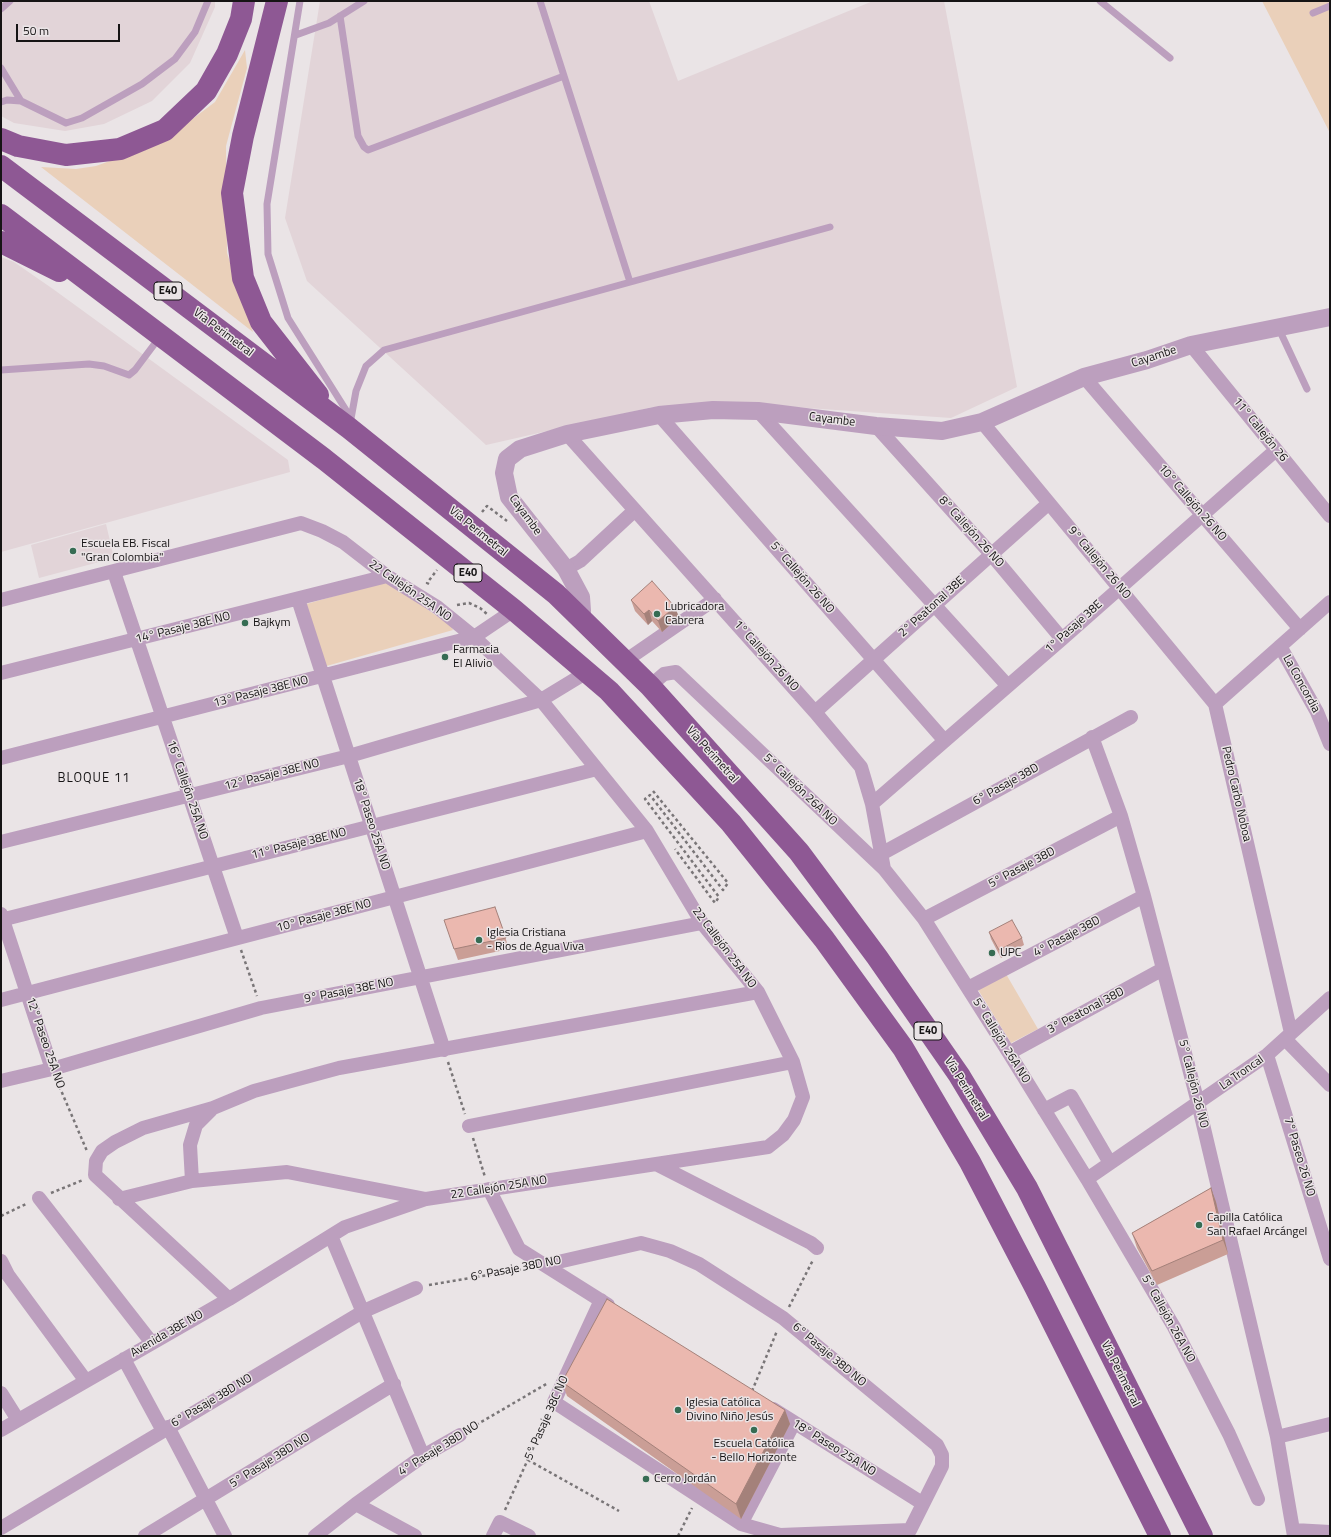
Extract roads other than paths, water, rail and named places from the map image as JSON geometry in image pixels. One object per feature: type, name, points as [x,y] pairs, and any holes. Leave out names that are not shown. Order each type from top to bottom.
[{"type":"highway","points":[[1,139],[18,146],[66,155],[120,149],[165,130],[206,91],[227,54],[241,19],[244,1]]},
{"type":"highway","points":[[277,1],[243,136],[232,193],[238,250],[243,278],[261,322],[345,421]]},
{"type":"highway","name":"Vía Perimetral","points":[[1,166],[345,421],[556,594],[650,686],[799,852],[877,957],[959,1075],[1027,1188],[1202,1536]]},
{"type":"highway","name":"E40","points":[[1,215],[324,459],[505,616],[587,672],[609,691],[731,823],[824,940],[903,1048],[970,1162],[1035,1287],[1160,1536]]},
{"type":"highway","points":[[1,242],[118,302]]},
{"type":"street","name":"Cayambe","points":[[581,618],[581,597],[566,569],[509,497],[504,472],[507,459],[520,449],[567,434],[659,415],[713,410],[758,411],[876,426],[942,431],[982,422],[1084,377],[1147,360],[1191,345],[1330,317]]},
{"type":"street","name":"11° Callejón 26","points":[[1191,345],[1330,516]]},
{"type":"street","name":"10° Callejón 26 NO","points":[[1084,377],[1300,629]]},
{"type":"street","points":[[758,411],[1007,685]]},
{"type":"street","name":"5° Callejón 26 NO","points":[[659,415],[944,740]]},
{"type":"street","name":"9° Callejón 26 NO","points":[[982,422],[1215,704]]},
{"type":"street","name":"8° Callejón 26 NO","points":[[876,426],[991,554],[1062,639]]},
{"type":"street","name":"1° Callejón 26 NO","points":[[567,434],[816,712],[862,767],[872,804],[884,869]]},
{"type":"street","name":"1° Pasaje 38E","points":[[872,804],[1276,450]]},
{"type":"street","name":"2° Peatonal 38E","points":[[816,712],[1049,503]]},
{"type":"street","points":[[566,569],[580,561],[635,510]]},
{"type":"street","name":"22 Callejón 25A NO","points":[[1,600],[301,524],[322,531],[343,542],[387,576],[437,607],[474,637],[541,700],[646,831],[702,923],[758,992],[793,1062],[802,1097],[794,1120],[783,1135],[768,1147],[426,1199],[345,1227],[331,1236]]},
{"type":"street","name":"16° Callejón 25A NO","points":[[114,572],[237,938]]},
{"type":"street","name":"14° Pasaje 38E NO","points":[[1,673],[387,576]]},
{"type":"street","name":"18° Paseo 25A NO","points":[[298,599],[444,1050]]},
{"type":"street","points":[[625,662],[715,599]]},
{"type":"street","points":[[1215,704],[1330,602]]},
{"type":"street","name":"13° Pasaje 38E NO","points":[[1,758],[474,637],[505,616]]},
{"type":"street","name":"La Concordia","points":[[1280,646],[1317,712],[1329,740]]},
{"type":"street","name":"12° Pasaje 38E NO","points":[[1,842],[349,756],[541,700],[587,672]]},
{"type":"street","name":"5° Callejón 26A NO","points":[[650,686],[664,674],[676,672],[884,869],[924,919],[1087,1179],[1174,1327],[1229,1434],[1258,1499]]},
{"type":"street","name":"Pedro Carbo Noboa","points":[[1215,704],[1288,1036]]},
{"type":"street","name":"6° Pasaje 38D","points":[[881,854],[1092,737],[1131,717]]},
{"type":"street","name":"5° Callejón 26 NO","points":[[1092,737],[1121,816],[1144,896],[1198,1103],[1277,1437],[1294,1533]]},
{"type":"street","name":"11° Pasaje 38E NO","points":[[2,918],[597,769]]},
{"type":"street","name":"5° Pasaje 38D","points":[[924,919],[1121,816]]},
{"type":"street","name":"10° Pasaje 38E NO","points":[[1,1000],[646,831]]},
{"type":"street","name":"4° Pasaje 38D","points":[[968,988],[1144,896]]},
{"type":"street","name":"12° Paseo 25A NO","points":[[2,918],[52,1069]]},
{"type":"street","name":"9° Pasaje 38E NO","points":[[1,1081],[52,1069],[261,1008],[702,923]]},
{"type":"street","name":"3° Peatonal 38D","points":[[1009,1053],[1163,969]]},
{"type":"street","points":[[229,1299],[119,1199],[95,1175],[96,1161],[102,1152],[115,1142],[143,1128],[213,1108],[254,1091],[339,1068],[758,992]]},
{"type":"street","name":"La Troncal","points":[[1087,1179],[1267,1055],[1330,998]]},
{"type":"street","points":[[1288,1036],[1330,1084]]},
{"type":"street","name":"7° Paseo 26 NO","points":[[1267,1055],[1329,1251]]},
{"type":"street","points":[[469,1126],[793,1062]]},
{"type":"street","points":[[1044,1110],[1072,1096],[1110,1163]]},
{"type":"street","points":[[192,1181],[190,1145],[196,1125],[213,1108]]},
{"type":"street","points":[[656,1164],[811,1243],[817,1248]]},
{"type":"street","points":[[119,1199],[192,1181],[287,1172],[426,1199]]},
{"type":"street","points":[[489,1189],[519,1249],[620,1313]]},
{"type":"street","points":[[39,1198],[152,1343]]},
{"type":"street","points":[[331,1236],[424,1456]]},
{"type":"street","name":"Avenida 38E NO","points":[[1,1430],[229,1299],[331,1236]]},
{"type":"street","name":"6° Pasaje 38D NO","points":[[545,1265],[641,1243],[670,1251],[699,1264],[783,1318],[937,1444],[942,1455],[942,1466],[922,1503],[910,1530],[780,1535],[741,1524]]},
{"type":"street","points":[[1,1261],[8,1276],[86,1381]]},
{"type":"street","name":"6° Pasaje 38D NO","points":[[1,1528],[364,1311],[416,1288]]},
{"type":"street","name":"5° Pasaje 38C NO","points":[[601,1300],[554,1402],[741,1524]]},
{"type":"street","points":[[124,1359],[207,1500],[225,1536]]},
{"type":"street","name":"5° Pasaje 38D NO","points":[[145,1536],[207,1500],[394,1384]]},
{"type":"street","points":[[1,1393],[18,1420]]},
{"type":"street","name":"18° Paseo 25A NO","points":[[763,1403],[922,1503]]},
{"type":"street","points":[[741,1524],[794,1423]]},
{"type":"street","points":[[1277,1437],[1330,1424]]},
{"type":"street","name":"4° Pasaje 38D NO","points":[[315,1536],[356,1504],[424,1456],[460,1435]]},
{"type":"street","points":[[356,1504],[415,1536]]},
{"type":"street","points":[[493,1536],[500,1522],[529,1536]]},
{"type":"street","points":[[1294,1533],[1330,1532]]},
{"type":"lane","points":[[1,9],[10,1]]},
{"type":"lane","points":[[1,102],[7,100],[21,101],[66,123],[82,118],[142,84],[175,59],[195,32],[208,1]]},
{"type":"lane","points":[[300,1],[296,35],[267,204],[268,254],[288,318],[345,421]]},
{"type":"lane","points":[[296,35],[329,23],[364,1]]},
{"type":"lane","points":[[540,1],[630,282]]},
{"type":"lane","points":[[1100,1],[1170,58]]},
{"type":"lane","points":[[1313,13],[1330,6]]},
{"type":"lane","points":[[340,16],[358,136],[364,147],[368,150],[564,76]]},
{"type":"lane","points":[[1,68],[21,101]]},
{"type":"lane","points":[[345,421],[366,366],[384,350],[830,227]]},
{"type":"lane","points":[[1278,327],[1307,389]]},
{"type":"lane","points":[[1,370],[89,364],[104,366],[129,375],[135,370],[161,335]]},
{"type":"place","name":"Escuela EB. Fiscal \"Gran Colombia\"","points":[[73,551]]},
{"type":"place","name":"Lubricadora Cabrera","points":[[657,614]]},
{"type":"place","name":"Bajkym","points":[[245,623]]},
{"type":"place","name":"Farmacia El Alivio","points":[[445,657]]},
{"type":"place","name":"Iglesia Cristiana - Rios de Agua Viva","points":[[479,940]]},
{"type":"place","name":"UPC","points":[[992,953]]},
{"type":"place","name":"Capilla Católica San Rafael Arcángel","points":[[1199,1225]]},
{"type":"place","name":"Iglesia Católica Divino Niño Jesús","points":[[678,1410]]},
{"type":"place","name":"Escuela Católica - Bello Horizonte","points":[[754,1430]]},
{"type":"place","name":"Cerro Jordán","points":[[646,1479]]},
{"type":"district","name":"BLOQUE 11","points":[[94,779]]}]
